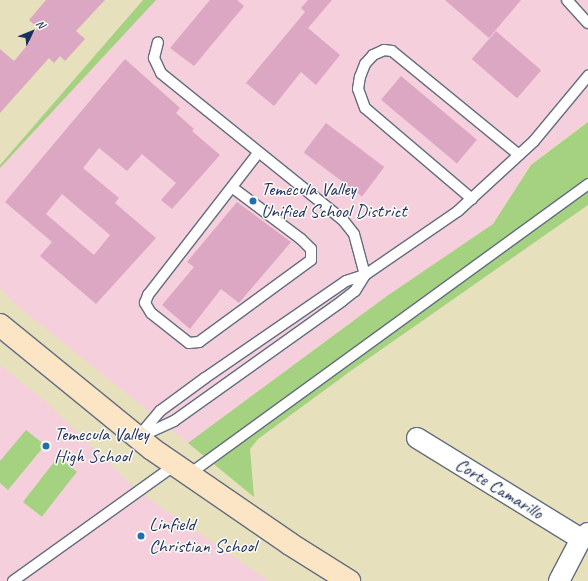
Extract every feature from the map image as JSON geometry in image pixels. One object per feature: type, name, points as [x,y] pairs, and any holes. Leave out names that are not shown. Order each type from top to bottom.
[{"type":"main road","points":[[0,325],[138,438],[181,470],[324,567],[349,581]]},
{"type":"street","name":"Corte Camarillo","points":[[417,438],[584,536]]},
{"type":"street","points":[[559,581],[584,536]]},
{"type":"lane","points":[[567,0],[588,23]]},
{"type":"lane","points":[[138,438],[174,422],[356,291],[365,275],[354,234],[343,220],[258,153],[161,73],[154,58],[158,42]]},
{"type":"lane","points":[[472,199],[365,108],[358,89],[360,77],[365,64],[373,55],[384,50],[392,51],[519,155]]},
{"type":"lane","points":[[138,438],[160,411],[205,378],[346,280],[365,275],[472,199],[519,155],[588,76]]},
{"type":"lane","points":[[232,188],[301,239],[311,250],[311,260],[199,342],[189,343],[151,313],[146,304],[148,295],[258,153]]},
{"type":"lane","points":[[13,581],[181,470],[588,184]]},
{"type":"shaded area","name":"Temecula Valley Unified School District","points":[[143,0],[588,0],[588,121],[530,165],[493,224],[387,296],[188,443],[15,304],[0,288],[0,165]]},
{"type":"shaded area","points":[[0,365],[44,400],[139,492],[269,581],[0,581]]},
{"type":"green space","points":[[143,0],[156,0],[0,168],[0,165]]},
{"type":"green space","points":[[588,122],[588,205],[352,370],[258,439],[250,449],[254,497],[188,443],[387,296],[493,224],[531,165]]},
{"type":"green space","points":[[26,430],[45,445],[8,490],[0,483],[0,461]]},
{"type":"green space","points":[[58,457],[77,472],[42,517],[23,502]]},
{"type":"building","points":[[46,0],[105,0],[76,31],[85,39],[65,61],[60,56],[54,63],[49,58],[0,113],[0,49],[14,61],[30,42],[28,39],[38,28],[29,20]]},
{"type":"building","points":[[210,0],[237,0],[244,6],[194,66],[170,48]]},
{"type":"building","points":[[308,0],[332,0],[308,28],[340,55],[316,85],[301,72],[274,106],[246,83],[305,12],[301,8]]},
{"type":"building","points":[[445,0],[521,0],[489,38]]},
{"type":"building","points":[[496,31],[541,70],[517,98],[472,59]]},
{"type":"building","points":[[125,59],[180,108],[176,113],[194,129],[192,131],[220,155],[172,209],[161,200],[176,183],[142,154],[127,171],[99,148],[83,168],[119,198],[115,203],[156,238],[96,304],[40,256],[52,242],[5,202]],"holes":[[[62,194],[110,235],[94,255],[46,214]]]},
{"type":"building","points":[[401,76],[477,140],[457,163],[381,100]]},
{"type":"building","points":[[326,123],[384,167],[362,196],[304,153]]},
{"type":"building","points":[[237,202],[291,242],[239,303],[221,289],[190,329],[162,305],[194,267],[187,262]]},
{"type":"place","name":"Temecula Valley Unified School District","points":[[253,201]]},
{"type":"place","name":"Temecula Valley High School","points":[[46,446]]},
{"type":"place","name":"Linfield Christian School","points":[[141,536]]}]
